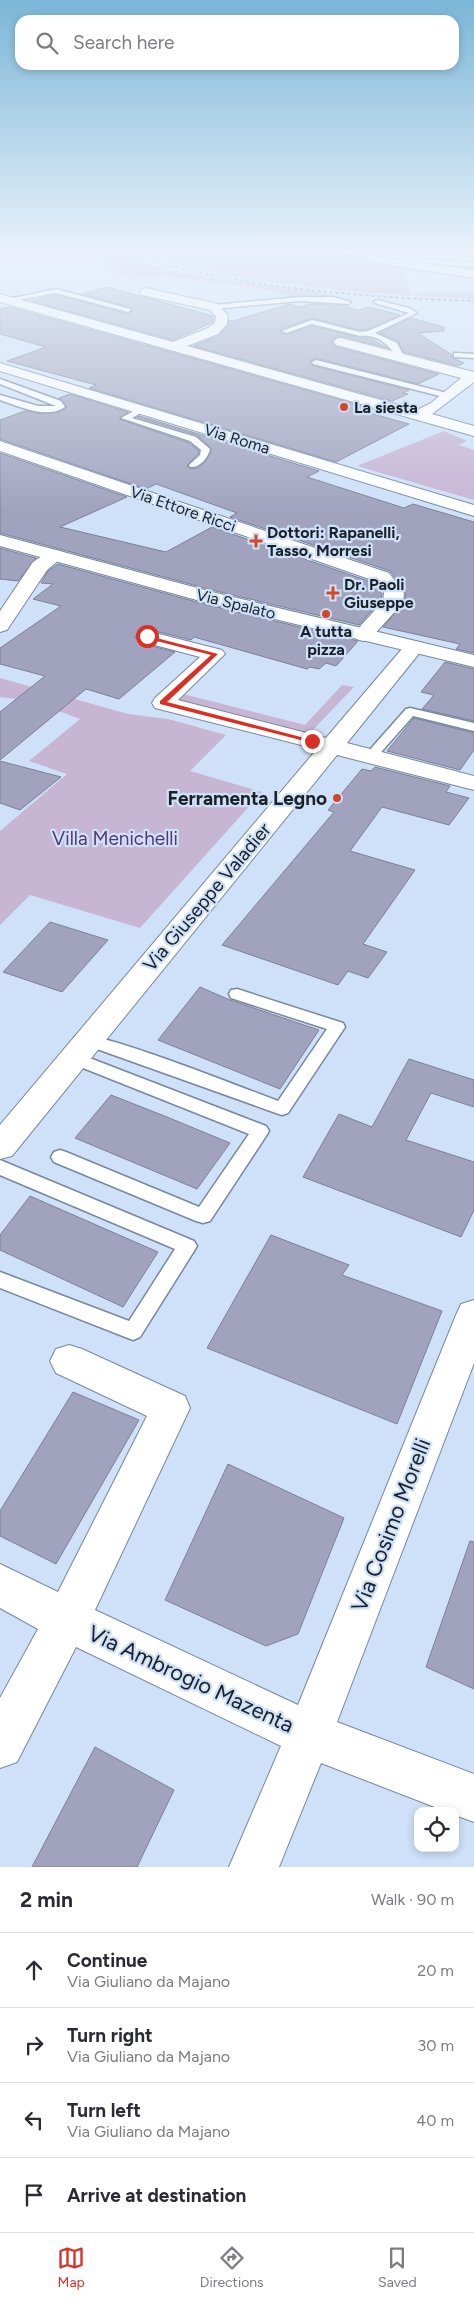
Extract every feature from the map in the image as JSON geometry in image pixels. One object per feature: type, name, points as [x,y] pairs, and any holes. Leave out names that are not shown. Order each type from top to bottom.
[{"type":"street","points":[[139,337],[474,431]]},
{"type":"street","points":[[174,347],[198,337]]},
{"type":"street","points":[[342,342],[472,375]]},
{"type":"street","name":"Via Roma","points":[[0,367],[474,510]]},
{"type":"street","points":[[420,415],[436,406],[472,375]]},
{"type":"street","name":"Via Ettore Ricci","points":[[0,446],[382,578],[394,593],[393,602],[363,635]]},
{"type":"street","name":"Via Spalato","points":[[0,540],[211,598],[474,661]]},
{"type":"street","points":[[0,626],[40,566],[55,556]]},
{"type":"street","points":[[147,636],[215,654],[163,703],[474,783]]},
{"type":"street","name":"Via Giuseppe Valadier","points":[[0,1147],[414,647]]},
{"type":"street","name":"Via Cosimo Morelli","points":[[309,1734],[474,1315]]},
{"type":"street","points":[[0,1745],[67,1620],[171,1408],[69,1361]]},
{"type":"street","name":"Via Ambrogio Mazenta","points":[[0,1585],[67,1620],[309,1734],[254,1867]]},
{"type":"street","points":[[309,1734],[474,1798]]},
{"type":"lane","points":[[378,337],[394,345],[401,358]]},
{"type":"lane","points":[[457,355],[474,356]]},
{"type":"lane","points":[[316,362],[448,396]]},
{"type":"lane","points":[[0,381],[58,403],[61,407],[53,410],[41,409],[0,397]]},
{"type":"lane","points":[[0,408],[16,402]]},
{"type":"lane","points":[[142,410],[125,418],[194,440],[206,448],[204,456],[193,465]]},
{"type":"lane","points":[[371,756],[410,712],[474,727]]},
{"type":"lane","points":[[81,1049],[112,1047],[282,1109],[337,1027],[237,994]]},
{"type":"lane","points":[[60,1157],[203,1216],[260,1131],[81,1049]]},
{"type":"lane","points":[[0,1167],[187,1246],[133,1331],[0,1280]]},
{"type":"green space","points":[[444,431],[467,441],[459,445],[474,450],[474,500],[357,466]]},
{"type":"green space","name":"Villa Menichelli","points":[[0,678],[128,714],[168,719],[226,735],[190,771],[262,792],[140,928],[30,895],[0,925],[0,831],[67,774],[29,761],[80,719],[31,701],[0,697]]},
{"type":"green space","points":[[342,685],[354,687],[309,734],[173,698],[179,693],[305,725]]},
{"type":"building","points":[[11,337],[117,337],[373,409],[366,412],[409,424],[336,462],[89,388],[96,385],[7,361],[46,347]]},
{"type":"building","points":[[163,337],[179,337],[173,340]]},
{"type":"building","points":[[216,337],[337,337],[334,338],[332,343],[336,347],[439,374],[418,384],[316,358],[310,361],[313,366],[409,390],[403,393],[408,394],[392,401],[193,346]]},
{"type":"building","points":[[345,337],[372,339],[387,348]]},
{"type":"building","points":[[389,337],[424,337],[452,355],[453,358],[464,363],[458,366],[404,352],[398,341]]},
{"type":"building","points":[[70,394],[128,412],[119,419],[189,443],[199,451],[187,465],[190,469],[198,468],[204,463],[211,453],[211,448],[197,435],[137,417],[140,416],[319,471],[307,477],[404,508],[413,504],[474,522],[474,653],[456,649],[460,644],[383,627],[404,603],[406,593],[390,571],[230,517],[237,513],[156,484],[146,489],[0,439],[0,420],[25,411],[41,414],[59,412],[67,407],[59,398]]},
{"type":"building","points":[[0,453],[127,497],[60,527],[166,552],[212,527],[374,583],[382,594],[381,600],[359,625],[216,591],[0,533]]},
{"type":"building","points":[[0,548],[36,558],[18,581],[0,579]]},
{"type":"building","points":[[58,564],[204,604],[358,641],[336,666],[326,663],[319,669],[310,667],[307,669],[194,637],[191,640],[147,629],[139,631],[135,637],[140,643],[175,652],[119,699],[86,689],[0,760],[0,712],[45,676],[0,664],[0,648],[61,606],[33,599],[53,584],[41,583],[48,571]]},
{"type":"building","points":[[445,662],[474,669],[474,721],[422,709],[434,695],[421,692]]},
{"type":"building","points":[[414,718],[474,733],[474,750],[460,770],[387,751]]},
{"type":"building","points":[[0,761],[61,777],[20,810],[0,803]]},
{"type":"building","points":[[375,767],[450,786],[446,792],[469,798],[449,825],[382,807],[350,851],[415,870],[363,944],[387,952],[368,978],[348,971],[338,985],[222,945],[334,812],[328,810],[362,769],[371,771]]},
{"type":"building","points":[[50,922],[108,940],[62,992],[3,972]]},
{"type":"building","points":[[200,987],[230,1000],[319,1030],[280,1089],[158,1040]]},
{"type":"building","points":[[409,1059],[474,1080],[474,1107],[431,1093],[406,1140],[474,1162],[474,1210],[461,1237],[303,1177],[339,1114],[372,1127]]},
{"type":"building","points":[[111,1095],[230,1143],[197,1189],[75,1138]]},
{"type":"building","points":[[30,1196],[158,1252],[123,1307],[0,1250],[0,1235]]},
{"type":"building","points":[[271,1235],[349,1265],[342,1275],[442,1311],[397,1424],[207,1348]]},
{"type":"building","points":[[73,1392],[139,1420],[56,1564],[0,1536],[0,1511]]},
{"type":"building","points":[[228,1464],[344,1518],[298,1634],[266,1646],[165,1600]]},
{"type":"building","points":[[470,1541],[474,1542],[474,1689],[426,1667]]},
{"type":"building","points":[[95,1747],[174,1790],[137,1867],[32,1867]]},
{"type":"place","name":"La siesta","points":[[344,407]]},
{"type":"place","name":"Dottori: Rapanelli, Tasso, Morresi","points":[[256,541]]},
{"type":"place","name":"Dr. Paoli Giuseppe","points":[[333,593]]},
{"type":"place","name":"A tutta pizza","points":[[326,614]]},
{"type":"place","name":"Ferramenta Legno","points":[[337,798]]},
{"type":"route","points":[[147,636],[215,654],[163,703],[312,741]]}]
